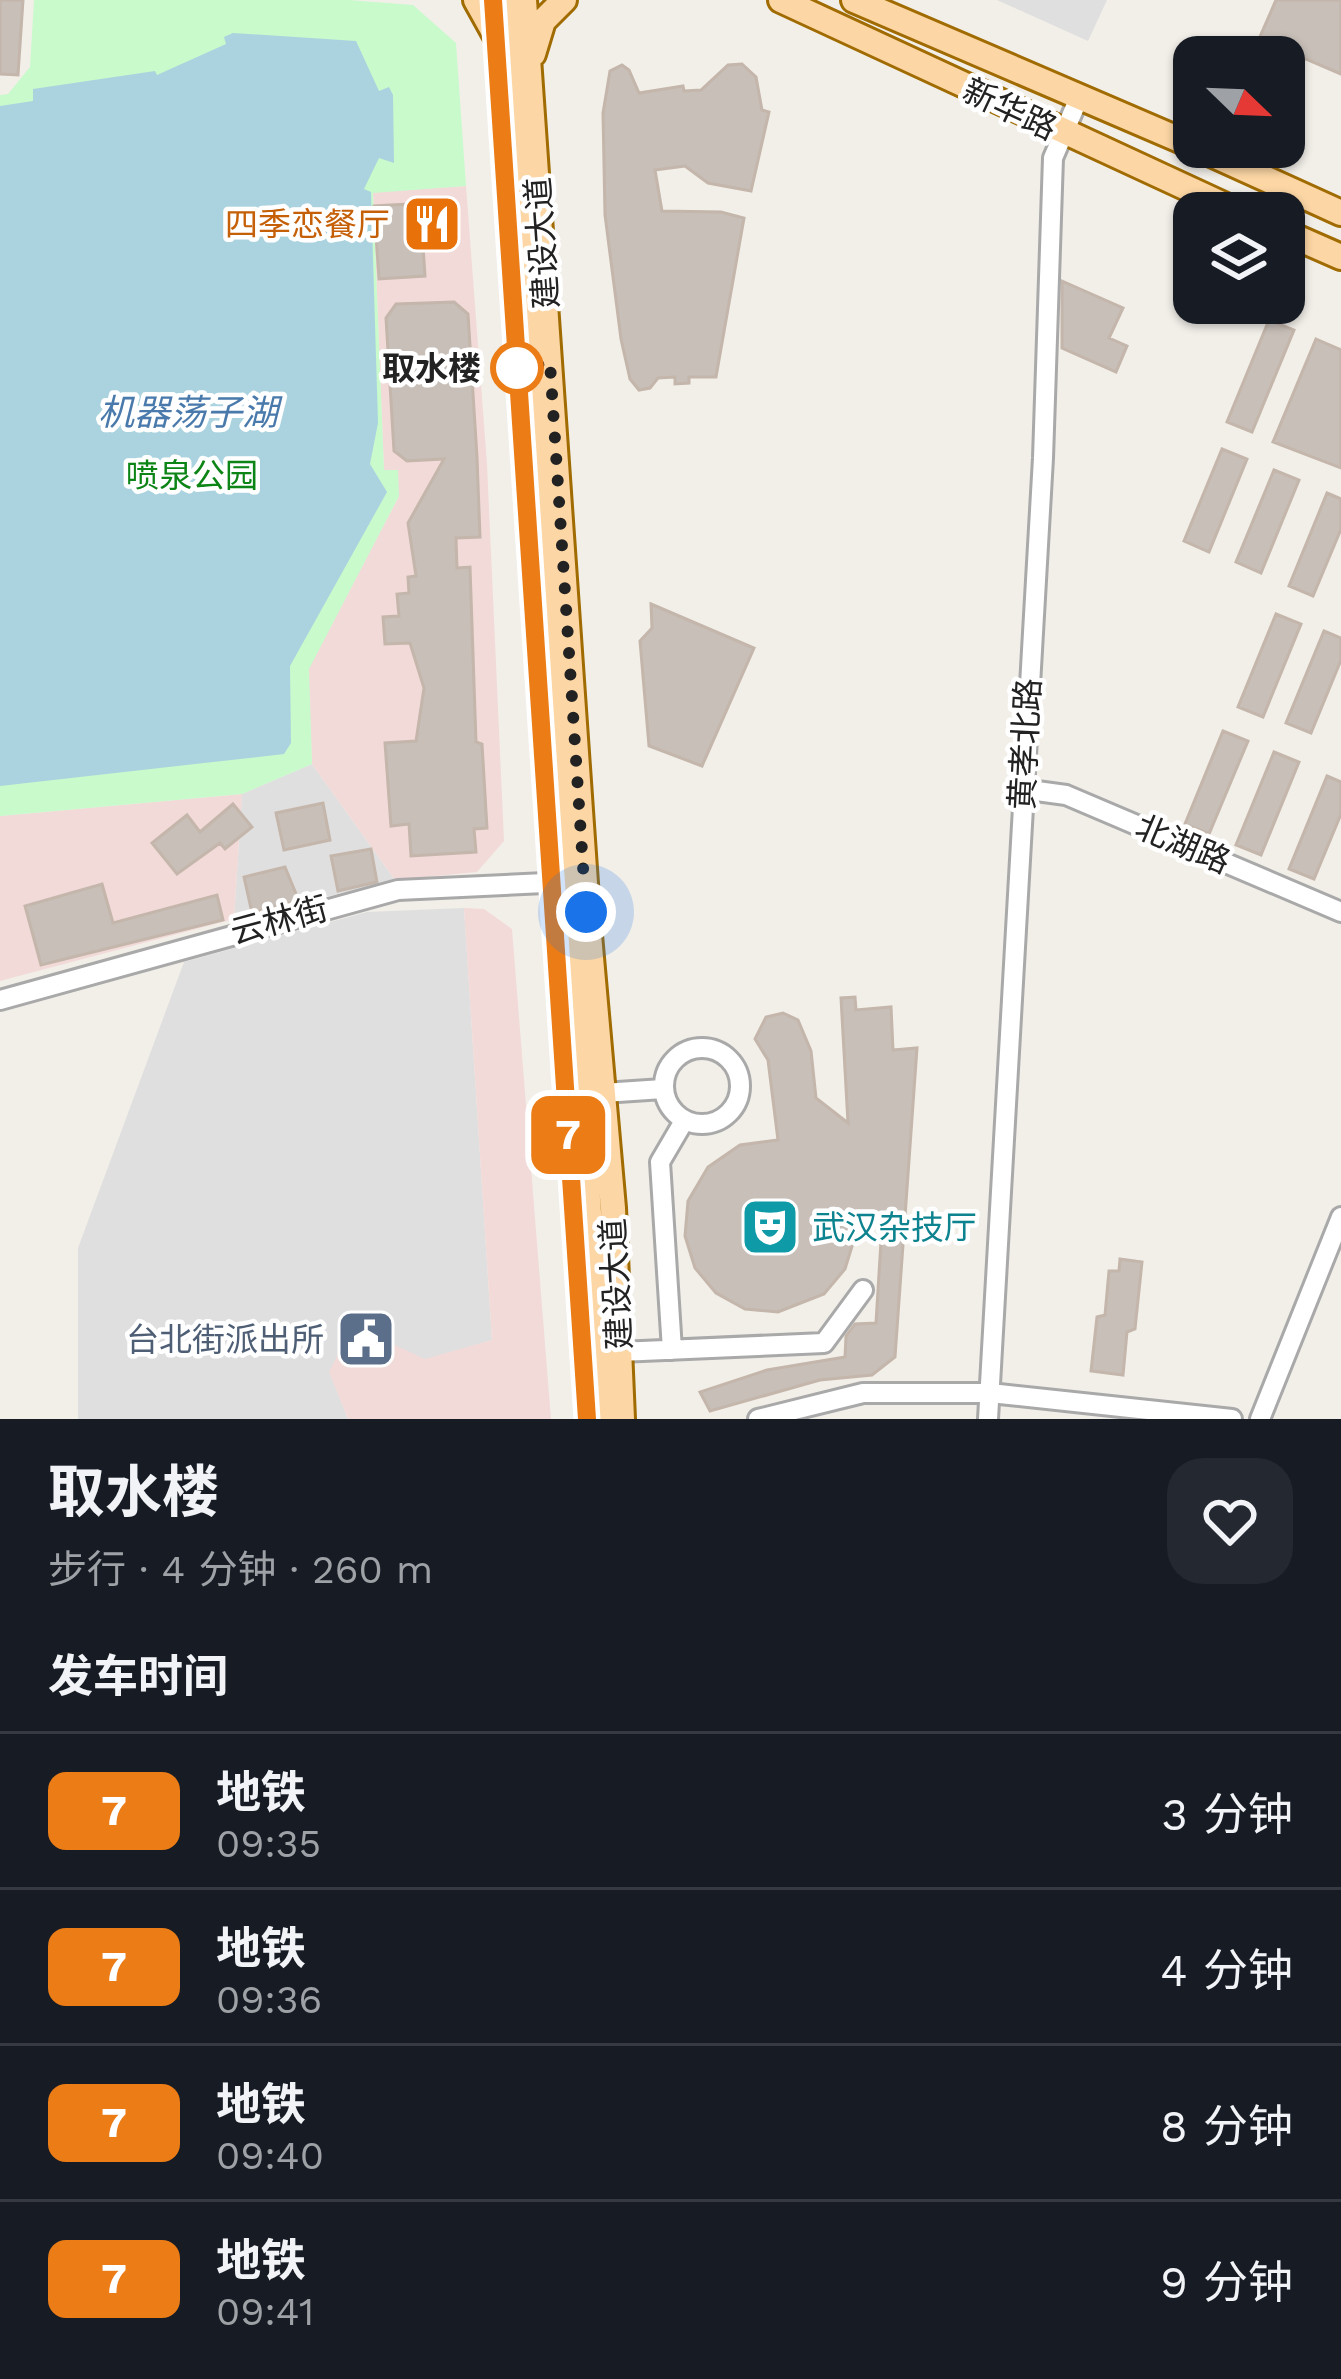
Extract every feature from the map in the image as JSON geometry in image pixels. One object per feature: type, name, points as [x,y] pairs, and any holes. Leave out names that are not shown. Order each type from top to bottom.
[{"type":"main road","points":[[476,0],[518,63],[543,21],[563,0]]},
{"type":"main road","name":"建设大道","points":[[501,0],[518,63],[603,1093],[622,1419]]},
{"type":"main road","name":"建设大道","points":[[524,0],[518,63],[603,1419]]},
{"type":"main road","name":"新华路","points":[[782,0],[1193,192]]},
{"type":"main road","name":"新华路","points":[[854,0],[1173,138]]},
{"type":"main road","name":"新华路","points":[[1241,168],[1341,213]]},
{"type":"main road","points":[[1305,241],[1341,257]]},
{"type":"street","name":"黄孝北路","points":[[988,1419],[1043,458],[1053,158],[1078,100]]},
{"type":"street","name":"北湖路","points":[[1022,789],[1066,795],[1341,912]]},
{"type":"street","name":"云林街","points":[[0,1000],[398,890],[566,882]]},
{"type":"street","points":[[690,1049],[714,1049],[733,1064],[741,1086],[732,1110],[710,1124],[684,1121],[666,1102],[663,1089],[670,1064],[690,1049]]},
{"type":"street","points":[[603,1093],[663,1089]]},
{"type":"street","points":[[672,1350],[660,1162],[684,1121]]},
{"type":"street","points":[[1260,1419],[1341,1217]]},
{"type":"street","points":[[619,1352],[824,1343],[863,1290]]},
{"type":"street","points":[[758,1419],[863,1394],[990,1394],[1232,1419]]},
{"type":"shaded area","points":[[997,0],[1107,0],[1088,41]]},
{"type":"shaded area","points":[[466,186],[487,464],[504,841],[477,872],[395,880],[312,764],[308,669],[399,496],[384,471],[373,192]]},
{"type":"shaded area","points":[[312,764],[395,880],[234,919],[242,794]]},
{"type":"shaded area","points":[[242,794],[234,919],[0,981],[0,816]]},
{"type":"shaded area","points":[[464,908],[492,1340],[425,1360],[330,1372],[348,1419],[78,1419],[78,1248],[184,962],[367,912]]},
{"type":"shaded area","points":[[464,908],[484,909],[512,929],[551,1419],[348,1419],[329,1372],[353,1326],[425,1359],[492,1340]]},
{"type":"green space","name":"机器荡子湖","points":[[34,0],[349,0],[413,5],[456,43],[466,186],[373,193],[384,470],[398,470],[399,496],[309,669],[312,764],[242,794],[0,816],[0,95],[8,94],[30,67]]},
{"type":"water","name":"机器荡子湖","points":[[233,33],[356,41],[379,91],[389,87],[393,95],[394,163],[379,158],[364,189],[371,192],[378,423],[370,464],[387,492],[290,666],[291,743],[284,754],[0,786],[0,106],[33,101],[33,89],[155,71],[157,75],[226,44],[224,37]]},
{"type":"building","points":[[0,0],[23,0],[18,75],[0,74]]},
{"type":"building","points":[[1276,0],[1341,0],[1341,74],[1305,59],[1305,36],[1260,36]]},
{"type":"building","points":[[742,64],[756,77],[762,110],[769,112],[751,191],[708,183],[685,166],[655,170],[662,211],[721,212],[744,218],[716,377],[689,377],[689,383],[675,384],[675,377],[658,378],[650,388],[639,390],[630,379],[621,339],[605,215],[603,113],[610,71],[622,65],[629,70],[639,93],[683,86],[684,91],[701,90],[728,65]]},
{"type":"building","points":[[444,202],[447,245],[423,246],[425,276],[379,279],[374,206]]},
{"type":"building","points":[[1062,281],[1123,308],[1109,338],[1127,346],[1116,372],[1062,348]]},
{"type":"building","points":[[454,302],[468,314],[480,537],[456,538],[457,568],[470,567],[476,742],[482,744],[487,828],[474,829],[476,852],[411,856],[409,824],[391,826],[385,743],[416,741],[424,688],[410,643],[385,644],[383,617],[399,616],[397,594],[409,593],[408,577],[416,576],[408,523],[444,459],[407,461],[394,451],[386,318],[396,304]]},
{"type":"building","points":[[1267,324],[1294,330],[1252,432],[1227,422]]},
{"type":"building","points":[[1316,339],[1341,350],[1341,468],[1273,442]]},
{"type":"building","points":[[1222,449],[1247,459],[1209,552],[1184,541]]},
{"type":"building","points":[[1274,470],[1299,480],[1261,573],[1236,562]]},
{"type":"building","points":[[1327,493],[1341,499],[1341,529],[1313,596],[1289,586]]},
{"type":"building","points":[[651,604],[754,648],[702,766],[649,746],[640,641],[652,628]]},
{"type":"building","points":[[1276,614],[1301,624],[1263,717],[1238,707]]},
{"type":"building","points":[[1324,631],[1341,638],[1341,660],[1311,733],[1286,723]]},
{"type":"building","points":[[1223,731],[1248,741],[1209,834],[1185,824]]},
{"type":"building","points":[[1274,752],[1299,762],[1261,855],[1236,845]]},
{"type":"building","points":[[1327,776],[1341,782],[1341,814],[1314,879],[1289,869]]},
{"type":"building","points":[[323,803],[330,840],[284,850],[276,813]]},
{"type":"building","points":[[233,804],[252,827],[225,849],[220,843],[177,874],[152,843],[187,815],[200,832]]},
{"type":"building","points":[[371,849],[377,882],[338,891],[331,856]]},
{"type":"building","points":[[285,867],[299,901],[252,913],[244,877]]},
{"type":"building","points":[[102,884],[113,923],[217,895],[223,920],[41,965],[25,906]]},
{"type":"building","points":[[855,997],[856,1010],[891,1007],[893,1050],[917,1048],[895,1357],[872,1375],[820,1380],[710,1411],[700,1392],[767,1370],[845,1357],[846,1336],[855,1324],[876,1323],[882,1225],[858,1227],[845,1269],[824,1294],[778,1312],[745,1309],[716,1293],[695,1268],[685,1236],[688,1201],[708,1167],[740,1145],[778,1140],[768,1060],[755,1039],[766,1017],[783,1013],[798,1020],[811,1051],[816,1098],[848,1123],[841,998]]},
{"type":"building","points":[[1120,1259],[1142,1262],[1135,1329],[1127,1332],[1123,1375],[1091,1371],[1097,1317],[1105,1315],[1109,1271],[1119,1271]]},
{"type":"metro line","name":"7","points":[[493,0],[587,1419]]},
{"type":"place","name":"四季恋餐厅","points":[[432,224]]},
{"type":"place","name":"取水楼","points":[[517,368]]},
{"type":"place","name":"武汉杂技厅","points":[[770,1227]]},
{"type":"place","name":"台北街派出所","points":[[366,1339]]},
{"type":"route","points":[[517,368],[550,363],[586,912]]},
{"type":"park label","name":"喷泉公园","points":[[192,475]]}]
